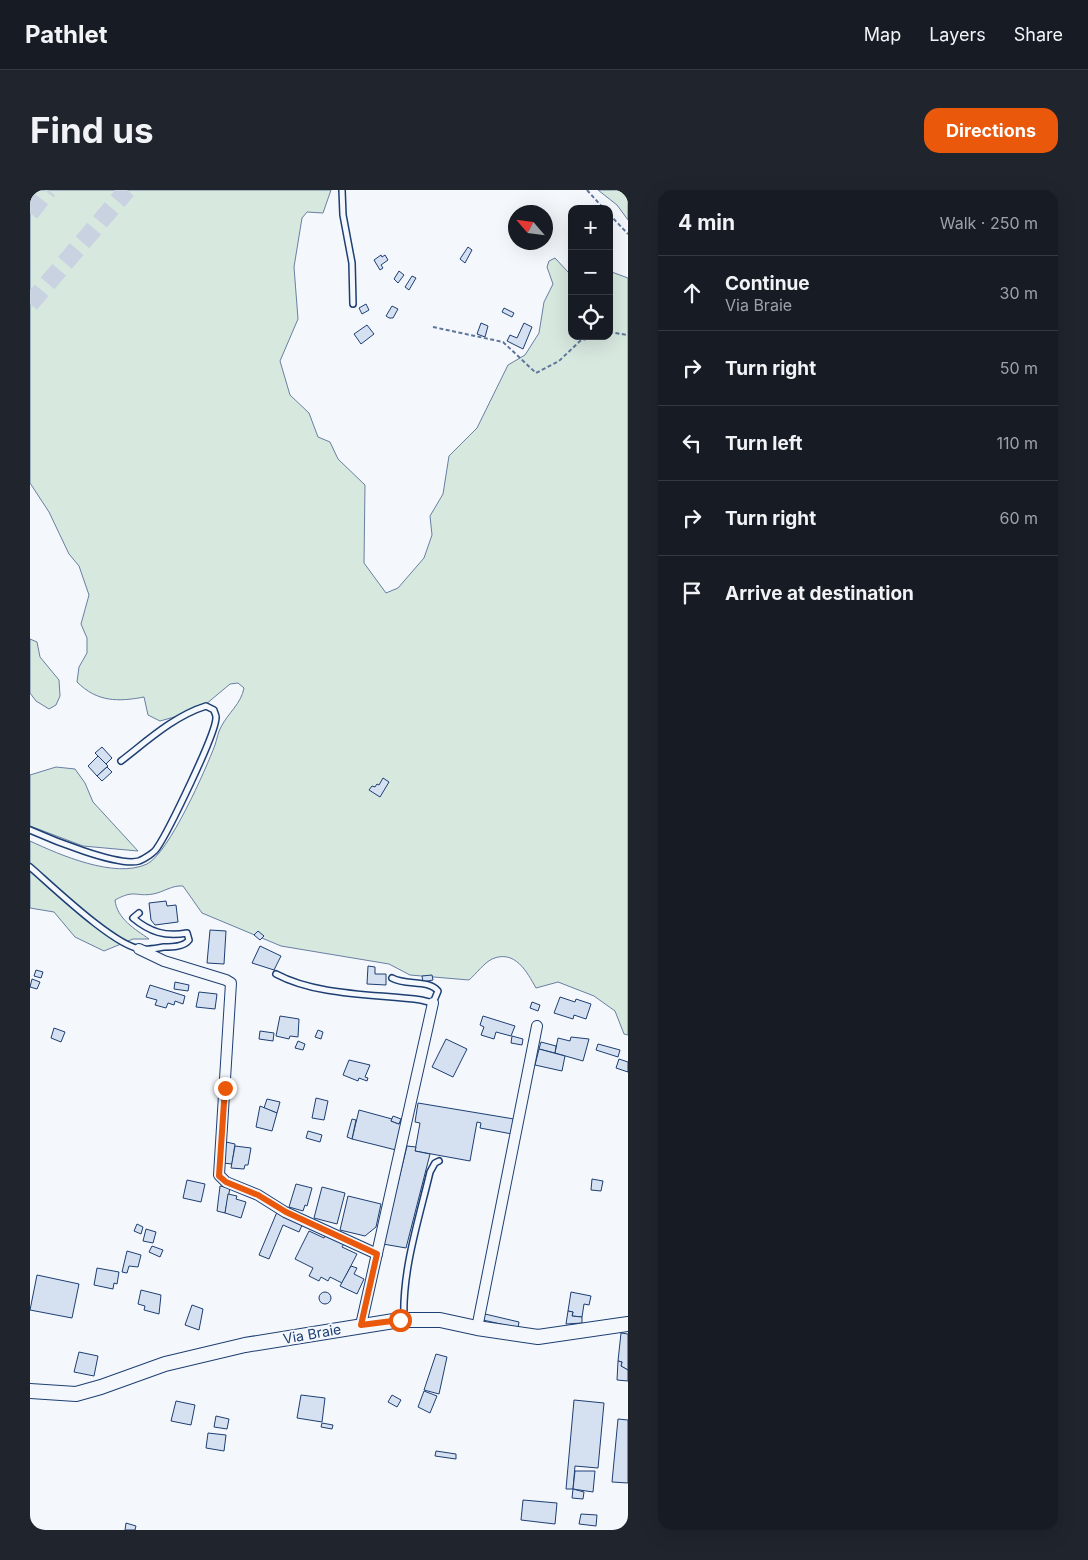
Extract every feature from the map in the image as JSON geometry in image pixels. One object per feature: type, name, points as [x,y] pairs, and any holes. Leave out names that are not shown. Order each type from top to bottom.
[{"type":"street","points":[[140,949],[164,961],[231,983],[219,1176],[226,1182],[258,1195],[286,1212],[377,1254]]},
{"type":"street","points":[[361,1325],[433,1003]]},
{"type":"street","points":[[477,1328],[536,1026]]},
{"type":"street","name":"Via Braie","points":[[30,1391],[76,1394],[101,1388],[165,1364],[245,1345],[361,1325],[404,1320],[440,1320],[477,1328],[538,1337],[628,1324]]},
{"type":"lane","points":[[342,190],[343,215],[352,263],[353,304]]},
{"type":"lane","points":[[30,830],[79,849],[122,860],[138,861],[156,850],[168,829],[211,736],[216,717],[214,710],[206,706],[195,709],[158,731],[121,761]]},
{"type":"lane","points":[[30,867],[93,922],[108,933],[140,949],[186,944],[189,940],[187,933],[170,935],[150,930],[133,918],[139,913]]},
{"type":"lane","points":[[276,974],[296,983],[344,992],[421,1000],[433,1003],[438,991],[436,988],[399,982],[392,978]]},
{"type":"lane","points":[[404,1320],[404,1304],[413,1249],[430,1172],[435,1163],[439,1161]]},
{"type":"path","points":[[587,190],[600,205]]},
{"type":"path","points":[[613,218],[628,234]]},
{"type":"path","points":[[433,327],[503,342],[536,373],[559,362],[583,340]]},
{"type":"path","points":[[613,333],[628,335]]},
{"type":"shaded area","points":[[30,190],[331,190],[323,213],[307,212],[302,218],[294,267],[298,319],[280,361],[290,395],[309,413],[318,437],[330,442],[338,459],[365,485],[364,563],[386,593],[398,588],[424,558],[432,535],[430,516],[443,494],[449,456],[477,428],[508,365],[525,355],[539,333],[544,302],[553,284],[547,267],[549,261],[555,258],[568,272],[568,340],[613,340],[613,272],[628,278],[628,1035],[624,1034],[615,1011],[594,996],[558,982],[536,988],[524,969],[514,960],[507,957],[492,959],[469,980],[410,975],[389,964],[281,946],[202,913],[183,886],[147,895],[131,894],[115,900],[116,907],[123,918],[149,939],[133,939],[104,951],[75,937],[54,912],[30,908],[30,841],[56,853],[88,863],[119,869],[134,868],[147,864],[156,857],[176,828],[186,809],[210,757],[220,729],[240,699],[244,688],[238,683],[230,684],[199,710],[160,721],[148,715],[144,697],[125,700],[108,699],[92,693],[77,682],[79,667],[87,653],[87,638],[81,624],[89,595],[79,566],[69,554],[49,512],[30,483]]},
{"type":"shaded area","points":[[598,190],[628,190],[628,220],[617,205]]},
{"type":"shaded area","points":[[30,639],[37,642],[40,657],[59,680],[60,696],[56,705],[49,709],[36,701],[30,693]]},
{"type":"shaded area","points":[[56,767],[75,769],[85,783],[93,802],[138,851],[83,846],[30,826],[30,775]]},
{"type":"building","points":[[468,247],[472,250],[465,263],[460,259]]},
{"type":"building","points":[[381,255],[382,257],[385,255],[388,260],[381,265],[383,268],[380,270],[374,260]]},
{"type":"building","points":[[399,271],[404,275],[398,283],[394,279]]},
{"type":"building","points":[[412,276],[416,278],[409,290],[405,287]]},
{"type":"building","points":[[366,304],[369,310],[362,314],[359,308]]},
{"type":"building","points":[[392,306],[398,309],[393,318],[389,318],[386,316]]},
{"type":"building","points":[[504,308],[514,313],[512,317],[502,312]]},
{"type":"building","points":[[481,323],[488,326],[485,337],[477,334]]},
{"type":"building","points":[[524,323],[532,327],[523,349],[507,341],[510,335],[517,338]]},
{"type":"building","points":[[367,325],[374,334],[361,344],[354,334]]},
{"type":"building","points":[[102,747],[112,758],[106,764],[95,753]]},
{"type":"building","points":[[98,756],[108,766],[97,776],[88,766]]},
{"type":"building","points":[[107,767],[112,772],[102,781],[97,776]]},
{"type":"building","points":[[383,778],[389,782],[380,797],[369,790],[372,786],[379,785]]},
{"type":"building","points":[[166,901],[167,906],[176,905],[178,922],[155,925],[151,920],[149,903]]},
{"type":"building","points":[[210,930],[226,931],[224,964],[207,963]]},
{"type":"building","points":[[258,931],[264,936],[260,940],[254,935]]},
{"type":"building","points":[[260,946],[281,956],[274,970],[252,963]]},
{"type":"building","points":[[368,966],[375,967],[375,974],[386,974],[386,985],[367,984]]},
{"type":"building","points":[[36,970],[43,972],[41,978],[34,976]]},
{"type":"building","points":[[432,975],[433,980],[423,982],[422,976]]},
{"type":"building","points":[[32,979],[40,982],[37,989],[30,987]]},
{"type":"building","points":[[175,982],[189,985],[188,991],[174,989]]},
{"type":"building","points":[[150,985],[185,996],[183,1004],[175,1001],[174,1005],[168,1003],[166,1008],[155,1005],[157,1000],[146,997]]},
{"type":"building","points":[[199,992],[217,994],[215,1009],[196,1007]]},
{"type":"building","points":[[560,997],[575,1002],[576,999],[591,1004],[586,1019],[574,1015],[573,1019],[554,1013]]},
{"type":"building","points":[[532,1002],[540,1005],[538,1011],[530,1008]]},
{"type":"building","points":[[280,1016],[299,1019],[298,1037],[290,1036],[289,1039],[276,1036]]},
{"type":"building","points":[[483,1016],[515,1026],[511,1036],[496,1032],[494,1039],[481,1035],[484,1027],[480,1025]]},
{"type":"building","points":[[54,1028],[65,1032],[61,1042],[51,1038]]},
{"type":"building","points":[[318,1030],[323,1032],[321,1039],[315,1037]]},
{"type":"building","points":[[260,1031],[274,1033],[273,1041],[259,1039]]},
{"type":"building","points":[[512,1036],[523,1039],[522,1045],[511,1043]]},
{"type":"building","points":[[571,1037],[589,1039],[583,1061],[555,1053],[558,1038],[570,1041]]},
{"type":"building","points":[[446,1039],[467,1049],[453,1077],[432,1067]]},
{"type":"building","points":[[298,1041],[305,1044],[303,1050],[295,1048]]},
{"type":"building","points":[[541,1042],[556,1046],[555,1053],[539,1049]]},
{"type":"building","points":[[598,1044],[620,1050],[618,1057],[596,1050]]},
{"type":"building","points":[[539,1049],[565,1056],[562,1071],[535,1065]]},
{"type":"building","points":[[619,1059],[628,1062],[628,1072],[616,1068]]},
{"type":"building","points":[[349,1060],[370,1065],[365,1077],[368,1078],[367,1081],[359,1078],[358,1081],[343,1075]]},
{"type":"building","points":[[316,1098],[328,1101],[324,1120],[312,1118]]},
{"type":"building","points":[[267,1099],[280,1102],[277,1113],[264,1108]]},
{"type":"building","points":[[418,1103],[514,1119],[512,1134],[480,1128],[481,1123],[477,1122],[470,1161],[415,1151],[420,1123],[415,1122]]},
{"type":"building","points":[[260,1106],[277,1113],[272,1131],[256,1127]]},
{"type":"building","points":[[359,1110],[392,1119],[391,1121],[399,1124],[400,1121],[404,1122],[396,1150],[352,1139]]},
{"type":"building","points":[[393,1116],[401,1119],[399,1124],[391,1121]]},
{"type":"building","points":[[352,1119],[356,1120],[352,1139],[347,1137]]},
{"type":"building","points":[[308,1131],[322,1135],[320,1142],[306,1138]]},
{"type":"building","points":[[226,1142],[235,1144],[232,1164],[223,1163]]},
{"type":"building","points":[[235,1146],[251,1148],[248,1165],[245,1165],[244,1169],[231,1168]]},
{"type":"building","points":[[407,1146],[416,1147],[415,1151],[430,1154],[406,1248],[383,1244]]},
{"type":"building","points":[[592,1179],[603,1181],[601,1191],[591,1190]]},
{"type":"building","points":[[187,1180],[205,1184],[201,1202],[183,1198]]},
{"type":"building","points":[[296,1184],[312,1188],[307,1206],[305,1205],[303,1211],[289,1207]]},
{"type":"building","points":[[220,1186],[230,1188],[225,1213],[217,1211]]},
{"type":"building","points":[[322,1187],[345,1193],[337,1224],[314,1218]]},
{"type":"building","points":[[228,1194],[237,1196],[236,1199],[246,1202],[241,1218],[225,1213]]},
{"type":"building","points":[[348,1196],[381,1204],[376,1227],[365,1236],[340,1230]]},
{"type":"building","points":[[277,1212],[303,1223],[299,1232],[283,1225],[269,1259],[259,1255]]},
{"type":"building","points":[[137,1224],[143,1227],[141,1234],[134,1231]]},
{"type":"building","points":[[146,1229],[156,1232],[153,1243],[143,1241]]},
{"type":"building","points":[[309,1231],[324,1238],[326,1233],[345,1242],[342,1247],[357,1254],[342,1283],[330,1277],[328,1281],[321,1277],[319,1281],[309,1276],[313,1268],[295,1259]]},
{"type":"building","points":[[152,1246],[163,1250],[160,1257],[149,1252]]},
{"type":"building","points":[[127,1251],[141,1255],[138,1267],[129,1266],[127,1273],[122,1272]]},
{"type":"building","points":[[351,1266],[357,1268],[354,1274],[364,1279],[357,1294],[340,1286]]},
{"type":"building","points":[[97,1268],[119,1272],[117,1284],[114,1283],[113,1289],[94,1285]]},
{"type":"building","points":[[37,1275],[79,1284],[72,1318],[30,1310]]},
{"type":"building","points":[[141,1290],[161,1295],[159,1314],[144,1310],[145,1306],[138,1304]]},
{"type":"building","points":[[323,1292],[327,1292],[331,1298],[327,1304],[323,1304],[319,1300],[319,1296]]},
{"type":"building","points":[[571,1292],[591,1296],[589,1305],[584,1304],[582,1317],[572,1316],[573,1312],[568,1311]]},
{"type":"building","points":[[192,1305],[203,1309],[199,1330],[185,1325]]},
{"type":"building","points":[[568,1311],[573,1312],[572,1316],[582,1317],[582,1323],[566,1324]]},
{"type":"building","points":[[485,1314],[519,1322],[518,1328],[483,1320]]},
{"type":"building","points":[[621,1333],[628,1334],[628,1370],[621,1366],[622,1362],[618,1361]]},
{"type":"building","points":[[79,1352],[98,1356],[94,1376],[74,1372]]},
{"type":"building","points":[[436,1354],[447,1357],[439,1394],[424,1390]]},
{"type":"building","points":[[618,1361],[622,1362],[621,1366],[628,1370],[628,1381],[617,1380]]},
{"type":"building","points":[[424,1391],[437,1396],[430,1413],[418,1407]]},
{"type":"building","points":[[301,1395],[325,1398],[322,1422],[297,1418]]},
{"type":"building","points":[[392,1395],[401,1400],[397,1407],[388,1402]]},
{"type":"building","points":[[574,1400],[604,1403],[598,1468],[575,1466],[573,1489],[566,1489]]},
{"type":"building","points":[[176,1401],[195,1405],[191,1425],[171,1421]]},
{"type":"building","points":[[216,1416],[229,1419],[227,1429],[214,1427]]},
{"type":"building","points":[[618,1419],[628,1420],[628,1483],[612,1482]]},
{"type":"building","points":[[322,1423],[333,1425],[332,1429],[321,1427]]},
{"type":"building","points":[[208,1433],[226,1435],[224,1451],[206,1448]]},
{"type":"building","points":[[436,1451],[456,1454],[456,1459],[435,1456]]},
{"type":"building","points":[[575,1471],[595,1471],[593,1492],[573,1489]]},
{"type":"building","points":[[573,1489],[584,1492],[583,1499],[572,1498]]},
{"type":"building","points":[[523,1500],[557,1503],[555,1524],[521,1520]]},
{"type":"building","points":[[581,1514],[597,1515],[596,1526],[579,1524]]},
{"type":"building","points":[[126,1523],[136,1526],[135,1530],[125,1530]]},
{"type":"tunnel","points":[[30,213],[48,190]]},
{"type":"tunnel","points":[[30,304],[127,190]]},
{"type":"route","points":[[225,1088],[219,1176],[226,1182],[258,1195],[286,1212],[377,1254],[361,1325],[400,1320]]}]
